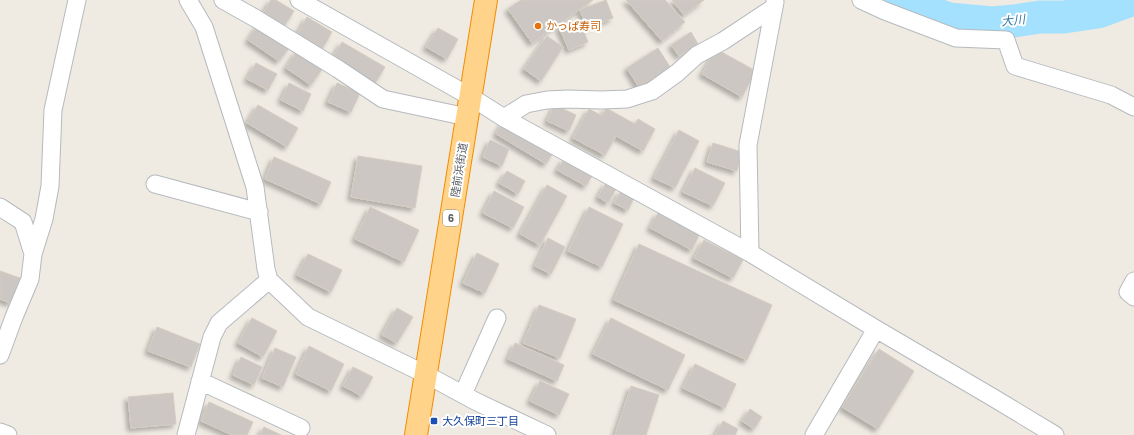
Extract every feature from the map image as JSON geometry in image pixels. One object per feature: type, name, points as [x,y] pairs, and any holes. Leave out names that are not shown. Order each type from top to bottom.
[{"type":"highway","name":"陸前浜街道","points":[[416,435],[486,0]]},
{"type":"street","points":[[0,355],[30,279],[33,254],[44,219],[50,186],[53,110],[77,0]]},
{"type":"street","points":[[188,0],[204,28],[255,187],[266,269],[269,280],[308,317],[548,435]]},
{"type":"street","points":[[223,0],[306,49],[383,99],[469,107],[504,118],[750,253],[1055,435]]},
{"type":"street","points":[[299,0],[469,107]]},
{"type":"street","points":[[861,0],[885,11],[956,38],[1006,40],[1015,66],[1111,95],[1134,107]]},
{"type":"street","points":[[504,118],[526,104],[547,100],[627,99],[652,91],[677,73],[697,55],[723,41],[774,4]]},
{"type":"street","points":[[750,253],[748,145],[774,4]]},
{"type":"street","points":[[155,184],[259,212]]},
{"type":"street","points":[[0,207],[23,222],[33,254]]},
{"type":"street","points":[[186,435],[212,337],[219,323],[269,280]]},
{"type":"street","points":[[1134,281],[1128,292],[1134,297]]},
{"type":"street","points":[[463,394],[497,318]]},
{"type":"street","points":[[814,435],[876,329]]},
{"type":"street","points":[[200,381],[301,428]]},
{"type":"street","points":[[0,432],[8,435]]},
{"type":"water","points":[[880,0],[906,0],[946,22],[992,27],[1010,27],[1032,24],[1054,16],[1090,9],[1112,0],[1134,0],[1134,2],[1124,3],[1091,16],[1005,30],[961,28],[927,21]]},
{"type":"building","points":[[271,0],[276,0],[294,11],[283,28],[262,15]]},
{"type":"building","name":"かっぱ寿司","points":[[521,0],[593,0],[532,43],[508,9]]},
{"type":"building","points":[[606,0],[613,18],[587,28],[580,10]]},
{"type":"building","points":[[626,0],[665,0],[685,22],[662,41]]},
{"type":"building","points":[[672,0],[704,0],[684,15]]},
{"type":"building","points":[[307,17],[332,32],[321,51],[296,36]]},
{"type":"building","points":[[579,19],[588,42],[569,50],[559,27]]},
{"type":"building","points":[[258,25],[290,47],[279,61],[248,40]]},
{"type":"building","points":[[438,28],[458,39],[447,59],[426,47]]},
{"type":"building","points":[[691,32],[698,44],[679,56],[671,45]]},
{"type":"building","points":[[547,36],[563,47],[541,81],[524,69]]},
{"type":"building","points":[[342,42],[385,67],[374,85],[331,60]]},
{"type":"building","points":[[658,48],[672,70],[640,89],[627,68]]},
{"type":"building","points":[[716,49],[756,71],[742,97],[702,74]]},
{"type":"building","points":[[297,51],[323,68],[311,85],[286,68]]},
{"type":"building","points":[[256,63],[277,74],[268,90],[247,79]]},
{"type":"building","points":[[289,83],[311,94],[303,111],[281,100]]},
{"type":"building","points":[[337,83],[360,93],[351,112],[328,102]]},
{"type":"building","points":[[258,105],[298,128],[287,147],[247,123]]},
{"type":"building","points":[[555,105],[576,115],[569,131],[547,121]]},
{"type":"building","points":[[606,108],[635,124],[638,119],[655,129],[643,151],[616,136],[605,155],[573,138],[589,109],[602,116]]},
{"type":"building","points":[[503,122],[553,153],[546,164],[496,134]]},
{"type":"building","points":[[679,130],[699,141],[675,188],[654,178]]},
{"type":"building","points":[[490,140],[509,149],[502,166],[483,157]]},
{"type":"building","points":[[713,143],[742,152],[737,171],[707,162]]},
{"type":"building","points":[[358,156],[422,166],[415,208],[351,197]]},
{"type":"building","points":[[274,157],[331,182],[321,204],[265,179]]},
{"type":"building","points":[[564,159],[592,176],[586,186],[557,170]]},
{"type":"building","points":[[695,168],[725,183],[713,206],[683,192]]},
{"type":"building","points":[[507,171],[525,181],[518,194],[499,183]]},
{"type":"building","points":[[606,183],[616,189],[608,203],[598,197]]},
{"type":"building","points":[[547,185],[567,196],[540,245],[520,234]]},
{"type":"building","points":[[494,191],[524,207],[513,228],[483,213]]},
{"type":"building","points":[[621,191],[634,198],[628,210],[614,203]]},
{"type":"building","points":[[370,207],[419,230],[404,262],[355,239]]},
{"type":"building","points":[[589,207],[623,224],[602,267],[568,251]]},
{"type":"building","points":[[658,213],[699,235],[692,250],[650,228]]},
{"type":"building","points":[[548,238],[565,247],[551,274],[535,266]]},
{"type":"building","points":[[704,240],[743,260],[733,278],[694,258]]},
{"type":"building","points":[[639,244],[772,305],[747,360],[614,300]]},
{"type":"building","points":[[477,253],[499,264],[485,293],[463,283]]},
{"type":"building","points":[[308,254],[342,270],[331,292],[297,275]]},
{"type":"building","points":[[0,271],[20,278],[11,303],[0,299]]},
{"type":"building","points":[[539,305],[576,319],[560,358],[523,343]]},
{"type":"building","points":[[397,308],[413,317],[397,343],[382,335]]},
{"type":"building","points":[[252,318],[277,331],[263,357],[238,343]]},
{"type":"building","points":[[611,318],[685,355],[668,390],[593,354]]},
{"type":"building","points":[[157,327],[200,344],[191,367],[148,351]]},
{"type":"building","points":[[515,343],[564,365],[557,381],[508,359]]},
{"type":"building","points":[[309,346],[344,364],[331,391],[296,374]]},
{"type":"building","points":[[275,348],[296,357],[283,387],[262,378]]},
{"type":"building","points":[[879,349],[914,371],[878,429],[842,407]]},
{"type":"building","points":[[241,357],[262,367],[254,385],[233,375]]},
{"type":"building","points":[[695,364],[736,384],[725,408],[683,388]]},
{"type":"building","points":[[353,367],[373,377],[362,396],[343,386]]},
{"type":"building","points":[[540,381],[569,394],[559,415],[530,401]]},
{"type":"building","points":[[631,386],[659,395],[646,435],[615,435]]},
{"type":"building","points":[[173,393],[176,424],[131,428],[128,397]]},
{"type":"building","points":[[209,402],[253,422],[247,435],[232,435],[201,421]]},
{"type":"building","points":[[750,409],[762,417],[754,429],[742,421]]},
{"type":"building","points":[[723,421],[738,429],[735,435],[715,435]]},
{"type":"building","points":[[264,427],[281,435],[260,435]]},
{"type":"waterway","name":"大川","points":[[896,0],[949,19],[992,23],[1040,17],[1064,17],[1098,12],[1131,0]]},
{"type":"place","name":"かっぱ寿司","points":[[538,26]]},
{"type":"place","name":"大久保町三丁目","points":[[434,421]]}]
